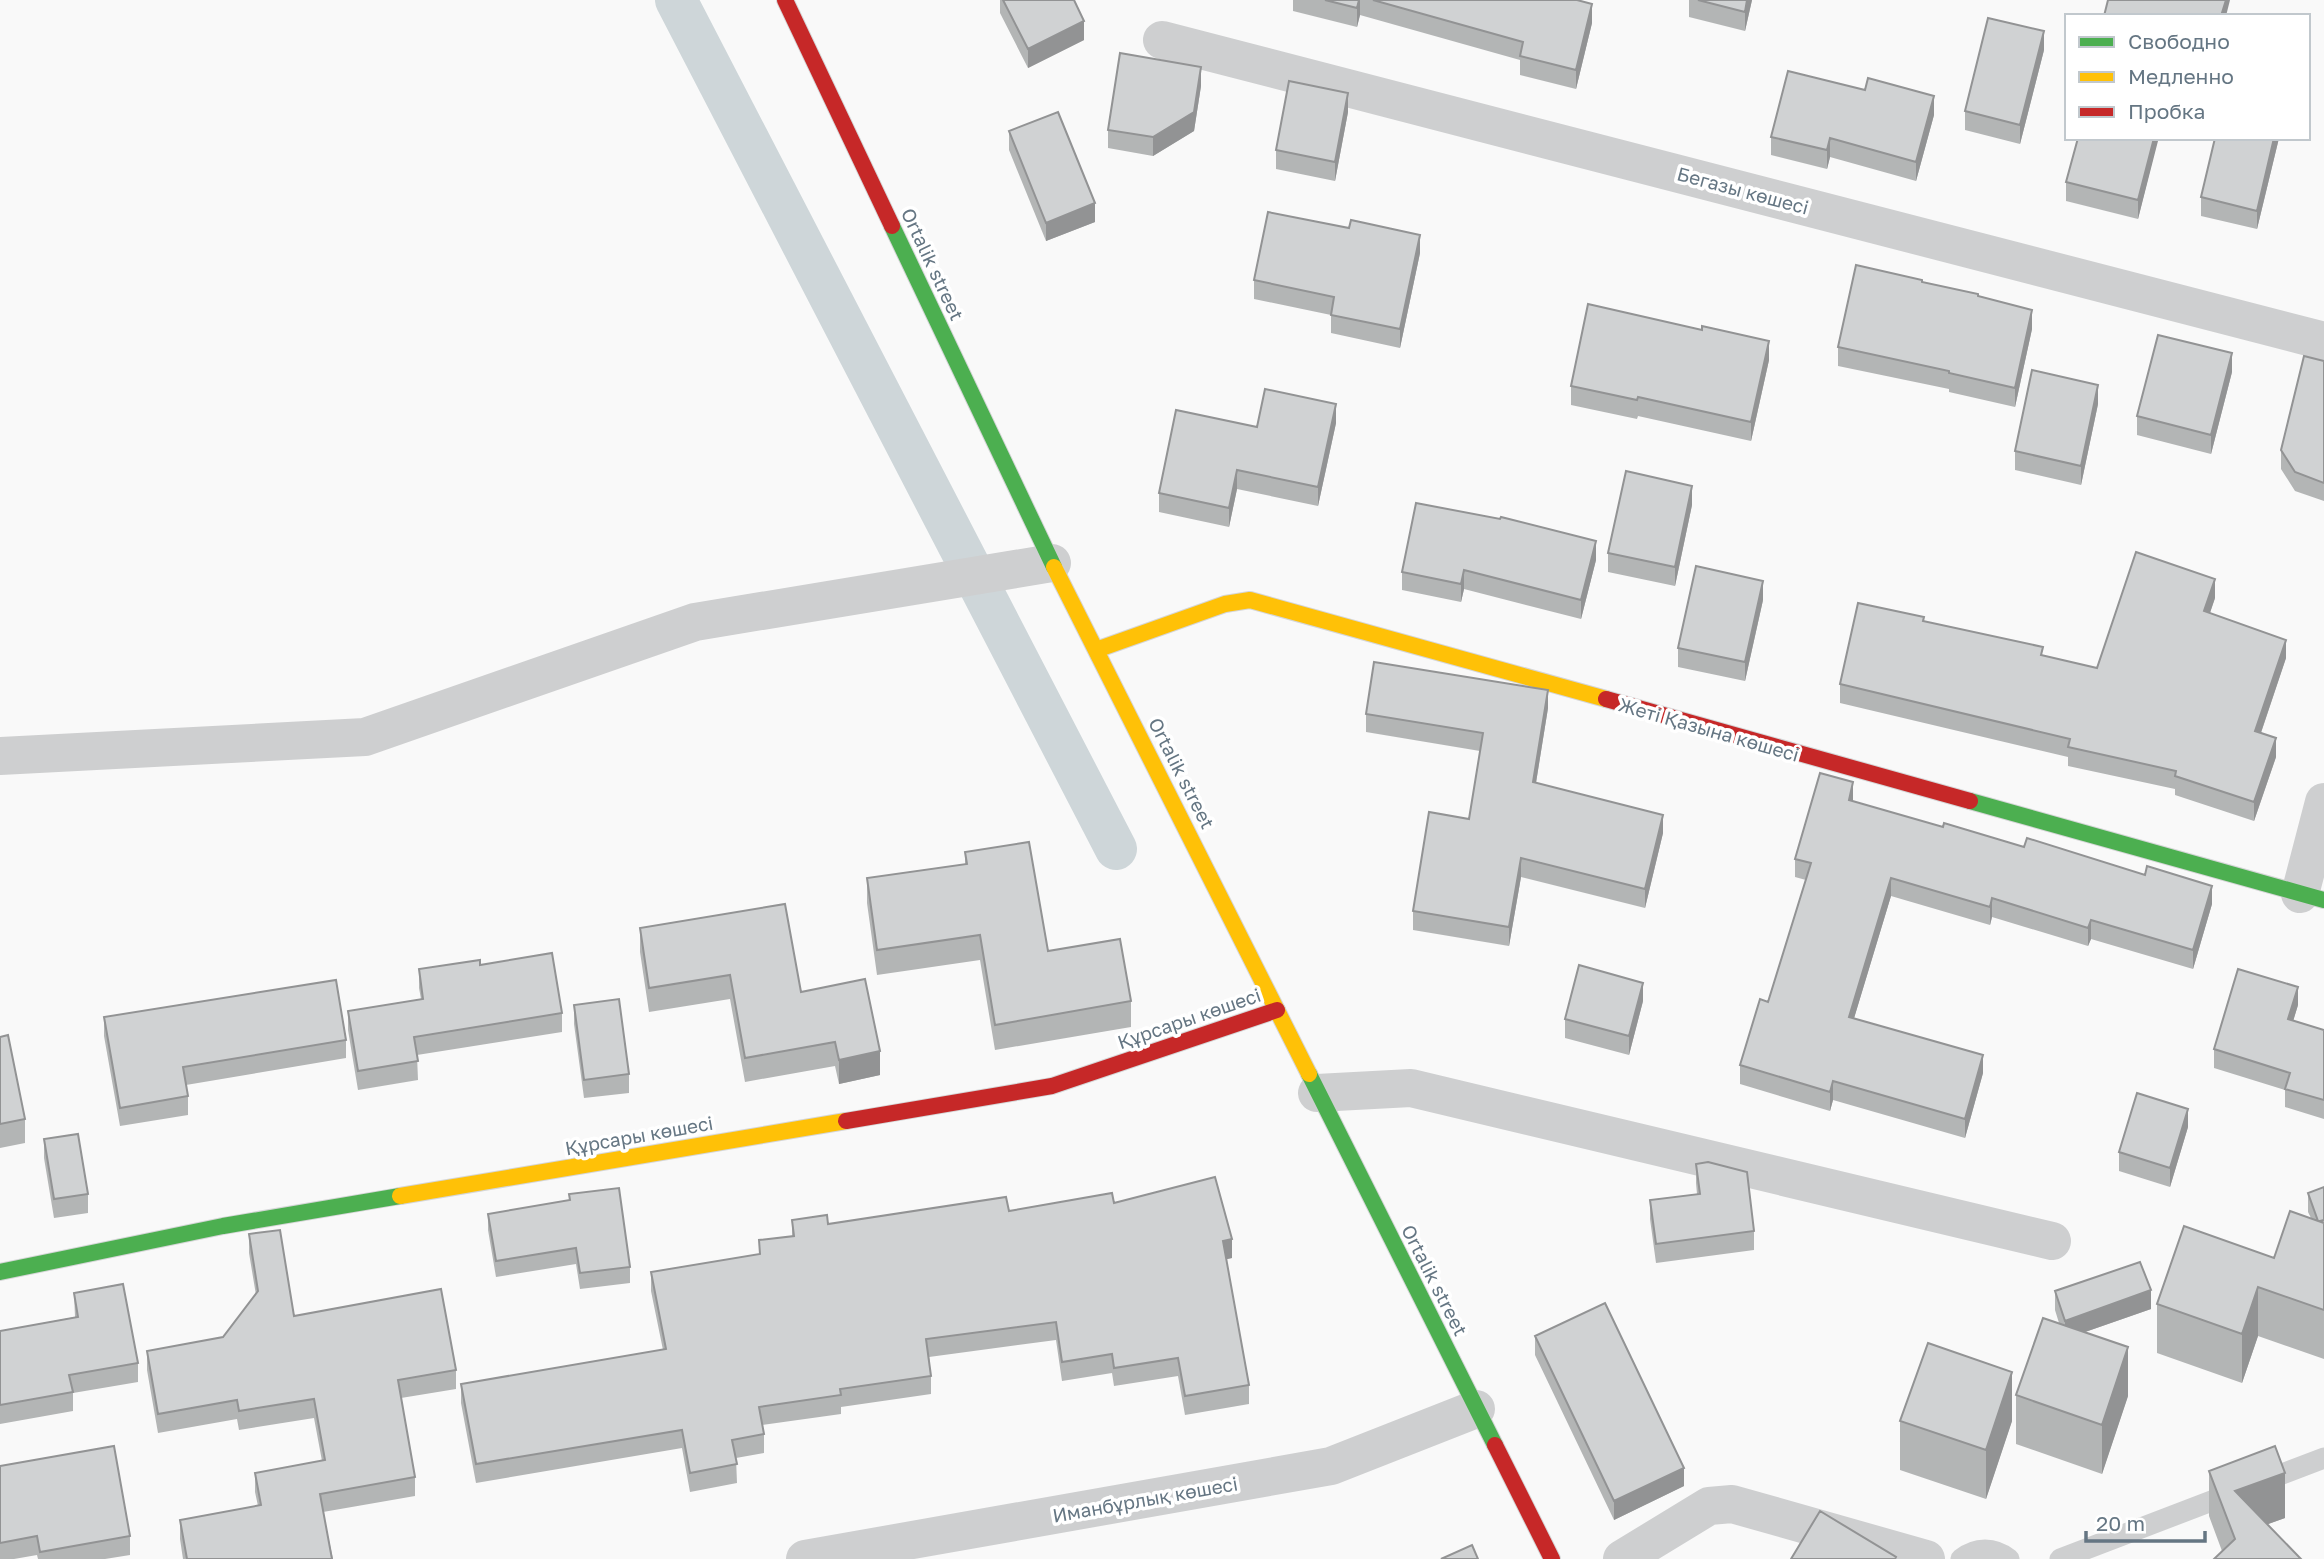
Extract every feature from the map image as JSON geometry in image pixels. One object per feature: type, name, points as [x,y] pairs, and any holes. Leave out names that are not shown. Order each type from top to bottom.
[{"type":"street","name":"Ortalik street","points":[[785,0],[1052,563],[1552,1559]]},
{"type":"street","name":"Бегазы көшесі","points":[[1162,40],[2324,341]]},
{"type":"street","points":[[0,756],[365,737],[695,622],[1052,563]]},
{"type":"street","name":"Жеті Қазына көшесі","points":[[1096,650],[1225,604],[1250,600],[2312,897]]},
{"type":"street","points":[[2312,897],[2324,802]]},
{"type":"street","name":"Құрсары көшесі","points":[[0,1272],[236,1224],[1052,1086],[1278,1010]]},
{"type":"street","points":[[1317,1093],[1411,1088],[2052,1241]]},
{"type":"street","name":"Иманбұрлық көшесі","points":[[805,1559],[1331,1466],[1476,1409]]},
{"type":"street","points":[[1622,1559],[1709,1506],[1732,1504],[1926,1559]]},
{"type":"lane","points":[[2060,1559],[2324,1458]]},
{"type":"lane","points":[[1961,1559],[1976,1551],[1989,1550],[2009,1559]]},
{"type":"building","points":[[1003,0],[1074,0],[1084,21],[1028,49]]},
{"type":"building","points":[[1325,0],[1359,0],[1357,8]]},
{"type":"building","points":[[1373,0],[1577,0],[1592,4],[1576,70],[1520,56],[1523,42]]},
{"type":"building","points":[[1698,0],[1747,0],[1745,12]]},
{"type":"building","points":[[2108,0],[2226,0],[2222,14],[2104,14]]},
{"type":"building","points":[[1988,18],[2044,31],[2020,125],[1965,111]]},
{"type":"building","points":[[1120,53],[1201,67],[1194,112],[1153,137],[1108,130]]},
{"type":"building","points":[[1788,71],[1865,90],[1868,78],[1934,96],[1916,162],[1830,138],[1827,150],[1771,137]]},
{"type":"building","points":[[1289,81],[1348,93],[1335,162],[1276,150]]},
{"type":"building","points":[[1058,112],[1095,203],[1046,223],[1009,131]]},
{"type":"building","points":[[2077,140],[2153,140],[2138,200],[2066,182]]},
{"type":"building","points":[[2215,140],[2274,140],[2257,211],[2201,197]]},
{"type":"building","points":[[1268,212],[1349,228],[1351,220],[1420,235],[1400,329],[1331,315],[1334,297],[1254,280]]},
{"type":"building","points":[[1856,265],[1978,294],[2032,310],[2015,388],[1838,347]]},
{"type":"building","points":[[1588,304],[1702,330],[1702,326],[1769,341],[1751,422],[1638,397],[1637,400],[1571,386]]},
{"type":"building","points":[[2158,335],[2232,353],[2211,435],[2137,416]]},
{"type":"building","points":[[2304,356],[2324,361],[2324,483],[2295,472],[2281,450]]},
{"type":"building","points":[[2032,370],[2098,385],[2081,466],[2015,451]]},
{"type":"building","points":[[1265,389],[1336,404],[1318,487],[1237,470],[1229,508],[1159,493],[1176,410],[1257,427]]},
{"type":"building","points":[[1626,471],[1692,486],[1675,567],[1608,553]]},
{"type":"building","points":[[1416,503],[1500,519],[1501,517],[1596,541],[1581,600],[1464,570],[1461,584],[1402,572]]},
{"type":"building","points":[[2136,552],[2215,579],[2204,611],[2286,640],[2255,731],[2276,738],[2254,802],[2175,776],[2176,771],[2068,747],[2070,739],[1840,684],[1858,603],[1924,617],[1923,621],[2043,647],[2041,655],[2097,668]]},
{"type":"building","points":[[1696,566],[1763,581],[1745,662],[1678,648]]},
{"type":"building","points":[[1374,662],[1548,690],[1533,782],[1663,815],[1645,889],[1521,858],[1509,927],[1413,911],[1429,812],[1469,819],[1483,733],[1366,714]]},
{"type":"building","points":[[1820,773],[1853,782],[1849,800],[1943,827],[1944,823],[2024,847],[2027,838],[2145,875],[2147,866],[2212,886],[2193,950],[2091,920],[2088,928],[1992,898],[1990,907],[1891,878],[1849,1017],[1983,1055],[1965,1119],[1833,1081],[1830,1092],[1740,1065],[1760,999],[1768,1002],[1811,863],[1795,859]]},
{"type":"building","points":[[1029,842],[1048,951],[1120,939],[1131,1001],[995,1025],[980,935],[877,950],[867,878],[967,864],[965,852]]},
{"type":"building","points":[[785,904],[801,992],[865,979],[880,1051],[839,1060],[835,1042],[745,1058],[730,975],[649,988],[640,928]]},
{"type":"building","points":[[552,953],[562,1013],[414,1037],[418,1061],[358,1071],[348,1011],[423,999],[419,969],[480,960],[480,965]]},
{"type":"building","points":[[1579,965],[1643,983],[1629,1036],[1565,1019]]},
{"type":"building","points":[[2238,969],[2298,987],[2288,1019],[2324,1030],[2324,1100],[2285,1089],[2290,1073],[2214,1049]]},
{"type":"building","points":[[336,980],[346,1040],[183,1067],[188,1096],[120,1108],[104,1017]]},
{"type":"building","points":[[619,999],[629,1074],[584,1080],[574,1005]]},
{"type":"building","points":[[8,1035],[25,1119],[0,1124],[0,1037]]},
{"type":"building","points":[[2137,1093],[2188,1109],[2170,1168],[2119,1152]]},
{"type":"building","points":[[78,1134],[88,1194],[54,1199],[44,1139]]},
{"type":"building","points":[[1708,1162],[1747,1172],[1754,1231],[1656,1244],[1650,1200],[1700,1194],[1696,1164]]},
{"type":"building","points":[[1215,1177],[1232,1239],[1223,1241],[1249,1385],[1185,1396],[1178,1358],[1114,1368],[1112,1354],[1062,1362],[1056,1322],[926,1339],[931,1376],[840,1389],[841,1395],[759,1407],[764,1434],[732,1440],[737,1464],[690,1473],[682,1430],[476,1464],[461,1384],[666,1349],[651,1272],[760,1254],[759,1240],[794,1236],[792,1220],[827,1215],[828,1224],[1006,1197],[1009,1211],[1112,1193],[1114,1203]]},
{"type":"building","points":[[2324,1187],[2324,1220],[2318,1221],[2308,1193]]},
{"type":"building","points":[[619,1188],[630,1267],[580,1273],[576,1248],[496,1261],[488,1214],[570,1200],[569,1194]]},
{"type":"building","points":[[2290,1211],[2324,1223],[2324,1310],[2258,1287],[2242,1334],[2157,1304],[2184,1226],[2274,1258]]},
{"type":"building","points":[[280,1230],[294,1316],[441,1289],[456,1370],[398,1380],[415,1477],[320,1494],[332,1559],[187,1559],[180,1520],[261,1505],[255,1473],[325,1460],[314,1399],[239,1411],[237,1400],[158,1414],[147,1351],[223,1337],[258,1291],[249,1234]]},
{"type":"building","points":[[2140,1262],[2151,1290],[2065,1321],[2055,1291]]},
{"type":"building","points":[[123,1284],[138,1363],[69,1375],[73,1392],[0,1405],[0,1331],[78,1317],[74,1293]]},
{"type":"building","points":[[1605,1303],[1684,1468],[1614,1501],[1535,1336]]},
{"type":"building","points":[[2043,1318],[2128,1347],[2102,1425],[2016,1395]]},
{"type":"building","points":[[1928,1343],[2012,1372],[1986,1450],[1900,1421]]},
{"type":"building","points":[[114,1446],[130,1536],[40,1552],[37,1536],[0,1543],[0,1466]]},
{"type":"building","points":[[2275,1446],[2285,1473],[2235,1491],[2301,1559],[2214,1559],[2235,1539],[2209,1471]]},
{"type":"building","points":[[1820,1511],[1896,1557],[1895,1559],[1791,1559]]},
{"type":"building","points":[[1472,1545],[1478,1559],[1441,1559]]},
{"type":"waterway","points":[[676,0],[1116,849]]},
{"type":"traffic: fast","points":[[892,226],[1054,567]]},
{"type":"traffic: fast","points":[[1970,801],[2324,900]]},
{"type":"traffic: fast","points":[[1309,1074],[1495,1445]]},
{"type":"traffic: fast","points":[[0,1272],[223,1226],[400,1196]]},
{"type":"traffic: slow","points":[[1054,567],[1309,1074]]},
{"type":"traffic: slow","points":[[1096,650],[1225,604],[1250,600],[1606,699]]},
{"type":"traffic: slow","points":[[400,1196],[846,1121]]},
{"type":"traffic: jam","points":[[785,0],[892,226]]},
{"type":"traffic: jam","points":[[1606,699],[1970,801]]},
{"type":"traffic: jam","points":[[846,1121],[1052,1086],[1277,1010]]},
{"type":"traffic: jam","points":[[1495,1445],[1552,1559]]}]
